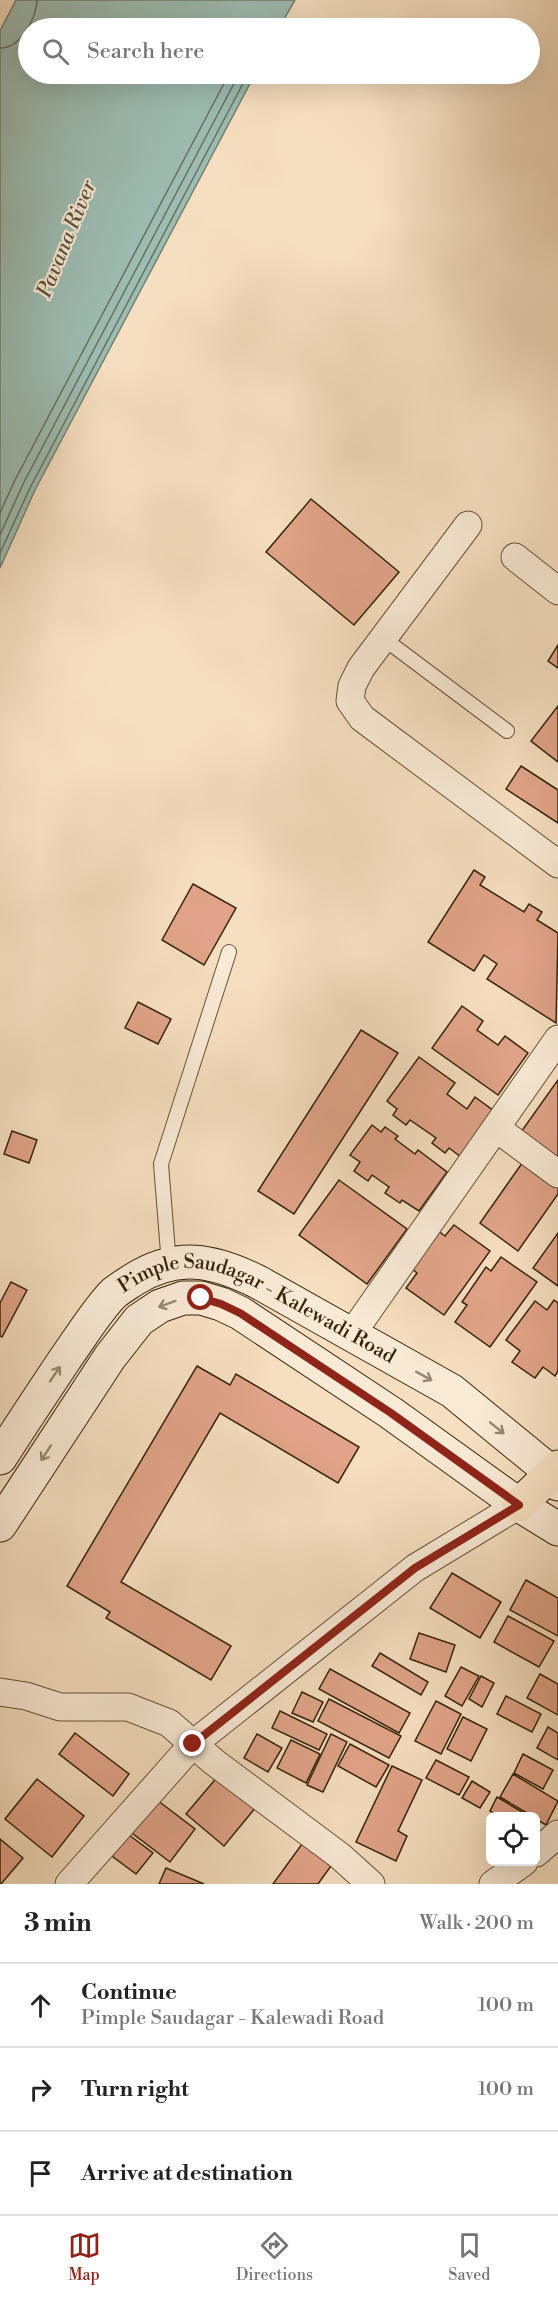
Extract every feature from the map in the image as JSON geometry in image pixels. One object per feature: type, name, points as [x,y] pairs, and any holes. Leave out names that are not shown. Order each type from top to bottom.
[{"type":"main road","name":"Pimple Saudagar - Kalewadi Road","points":[[0,1458],[81,1336],[114,1293],[144,1274],[177,1262],[206,1262],[234,1270],[452,1391],[556,1474]]},
{"type":"main road","name":"Pimple Saudagar - Kalewadi Road","points":[[0,1525],[91,1386],[139,1320],[160,1306],[183,1298],[201,1298],[240,1313],[391,1413],[519,1505],[558,1529]]},
{"type":"main road","points":[[519,1505],[556,1474]]},
{"type":"street","points":[[468,525],[362,668],[352,686],[350,701],[362,718],[558,864]]},
{"type":"street","points":[[515,557],[558,591]]},
{"type":"street","points":[[351,1335],[558,1039]]},
{"type":"street","points":[[496,1128],[558,1174]]},
{"type":"street","points":[[69,1884],[193,1744],[408,1573],[519,1505]]},
{"type":"street","points":[[0,1692],[26,1696],[60,1707],[128,1707],[170,1724],[340,1856],[371,1884]]},
{"type":"street","points":[[493,1884],[518,1866]]},
{"type":"lane","points":[[383,638],[507,731]]},
{"type":"lane","points":[[169,1265],[161,1164],[228,951]]},
{"type":"water","name":"Pavana River","points":[[16,0],[295,0],[285,18],[18,18],[18,84],[250,84],[35,490],[0,568],[0,31]]},
{"type":"building","points":[[311,499],[399,572],[354,625],[266,552]]},
{"type":"building","points":[[558,645],[558,668],[548,661]]},
{"type":"building","points":[[558,706],[558,762],[531,741]]},
{"type":"building","points":[[521,766],[558,790],[558,823],[506,789]]},
{"type":"building","points":[[474,870],[485,877],[480,885],[524,912],[529,904],[542,912],[537,920],[558,933],[556,1023],[487,979],[497,964],[484,955],[474,971],[428,942]]},
{"type":"building","points":[[193,884],[236,908],[204,965],[162,940]]},
{"type":"building","points":[[138,1002],[171,1019],[158,1044],[125,1028]]},
{"type":"building","points":[[462,1006],[483,1021],[477,1030],[498,1045],[505,1036],[528,1053],[498,1095],[432,1048]]},
{"type":"building","points":[[361,1030],[398,1053],[294,1214],[258,1191]]},
{"type":"building","points":[[419,1057],[455,1083],[447,1094],[467,1109],[475,1097],[494,1111],[461,1157],[449,1148],[445,1153],[432,1143],[436,1138],[410,1120],[406,1125],[393,1115],[397,1109],[387,1101]]},
{"type":"building","points":[[558,1080],[558,1158],[521,1132]]},
{"type":"building","points":[[372,1125],[381,1132],[385,1127],[398,1136],[395,1139],[415,1154],[418,1150],[447,1172],[419,1211],[402,1200],[400,1203],[385,1193],[389,1187],[372,1175],[368,1181],[354,1171],[360,1162],[350,1155]]},
{"type":"building","points":[[12,1131],[37,1140],[29,1163],[4,1154]]},
{"type":"building","points":[[525,1159],[558,1183],[558,1194],[518,1251],[480,1223]]},
{"type":"building","points":[[339,1180],[407,1229],[367,1284],[299,1235]]},
{"type":"building","points":[[454,1225],[490,1251],[444,1315],[406,1288],[417,1273],[410,1267],[437,1230],[445,1236]]},
{"type":"building","points":[[558,1233],[558,1286],[533,1268]]},
{"type":"building","points":[[501,1257],[537,1282],[490,1347],[455,1322],[467,1305],[462,1302],[486,1267],[491,1271]]},
{"type":"building","points":[[11,1282],[27,1290],[2,1337],[0,1336],[0,1303]]},
{"type":"building","points":[[554,1300],[558,1303],[558,1371],[555,1376],[543,1367],[535,1378],[512,1362],[520,1351],[506,1340],[535,1301],[547,1310]]},
{"type":"building","points":[[197,1366],[230,1385],[236,1374],[359,1447],[338,1483],[220,1413],[121,1582],[231,1646],[211,1680],[106,1618],[110,1612],[67,1586]]},
{"type":"building","points":[[452,1573],[501,1602],[480,1638],[430,1608]]},
{"type":"building","points":[[526,1580],[558,1598],[558,1636],[510,1610]]},
{"type":"building","points":[[508,1616],[554,1641],[539,1667],[494,1642]]},
{"type":"building","points":[[419,1633],[455,1645],[446,1672],[410,1659]]},
{"type":"building","points":[[380,1653],[428,1682],[421,1695],[372,1666]]},
{"type":"building","points":[[461,1667],[479,1676],[462,1706],[445,1696]]},
{"type":"building","points":[[330,1669],[410,1713],[399,1733],[319,1689]]},
{"type":"building","points":[[540,1674],[558,1684],[558,1715],[527,1698]]},
{"type":"building","points":[[481,1676],[494,1683],[482,1707],[469,1699]]},
{"type":"building","points":[[302,1692],[323,1702],[313,1722],[292,1713]]},
{"type":"building","points":[[506,1696],[541,1714],[532,1732],[497,1714]]},
{"type":"building","points":[[329,1699],[401,1736],[389,1758],[318,1721]]},
{"type":"building","points":[[436,1701],[461,1714],[441,1754],[415,1741]]},
{"type":"building","points":[[280,1711],[327,1734],[319,1750],[272,1728]]},
{"type":"building","points":[[463,1717],[487,1729],[471,1761],[447,1749]]},
{"type":"building","points":[[548,1727],[558,1733],[558,1760],[537,1748]]},
{"type":"building","points":[[75,1733],[129,1774],[113,1796],[59,1754]]},
{"type":"building","points":[[257,1734],[282,1748],[268,1772],[244,1758]]},
{"type":"building","points":[[331,1734],[347,1742],[323,1792],[307,1785]]},
{"type":"building","points":[[291,1740],[320,1754],[306,1783],[277,1768]]},
{"type":"building","points":[[350,1744],[389,1765],[376,1787],[338,1766]]},
{"type":"building","points":[[523,1754],[553,1770],[543,1789],[514,1773]]},
{"type":"building","points":[[436,1760],[469,1777],[459,1795],[426,1778]]},
{"type":"building","points":[[392,1766],[422,1780],[398,1831],[407,1836],[396,1861],[356,1842]]},
{"type":"building","points":[[513,1774],[558,1801],[546,1825],[540,1821],[540,1812],[525,1812],[500,1797]]},
{"type":"building","points":[[219,1775],[256,1807],[224,1846],[186,1814]]},
{"type":"building","points":[[37,1779],[84,1816],[52,1857],[5,1819]]},
{"type":"building","points":[[472,1781],[490,1792],[480,1808],[462,1798]]},
{"type":"building","points":[[497,1797],[522,1812],[492,1812],[490,1811]]},
{"type":"building","points":[[157,1800],[195,1829],[170,1862],[132,1833]]},
{"type":"building","points":[[129,1835],[153,1853],[136,1874],[112,1856]]},
{"type":"building","points":[[0,1839],[23,1858],[1,1884],[0,1884]]},
{"type":"building","points":[[302,1844],[331,1866],[318,1884],[273,1884]]},
{"type":"building","points":[[166,1868],[204,1884],[159,1884]]},
{"type":"route","points":[[193,1744],[415,1568],[519,1505],[391,1413],[240,1313],[201,1298]]}]
